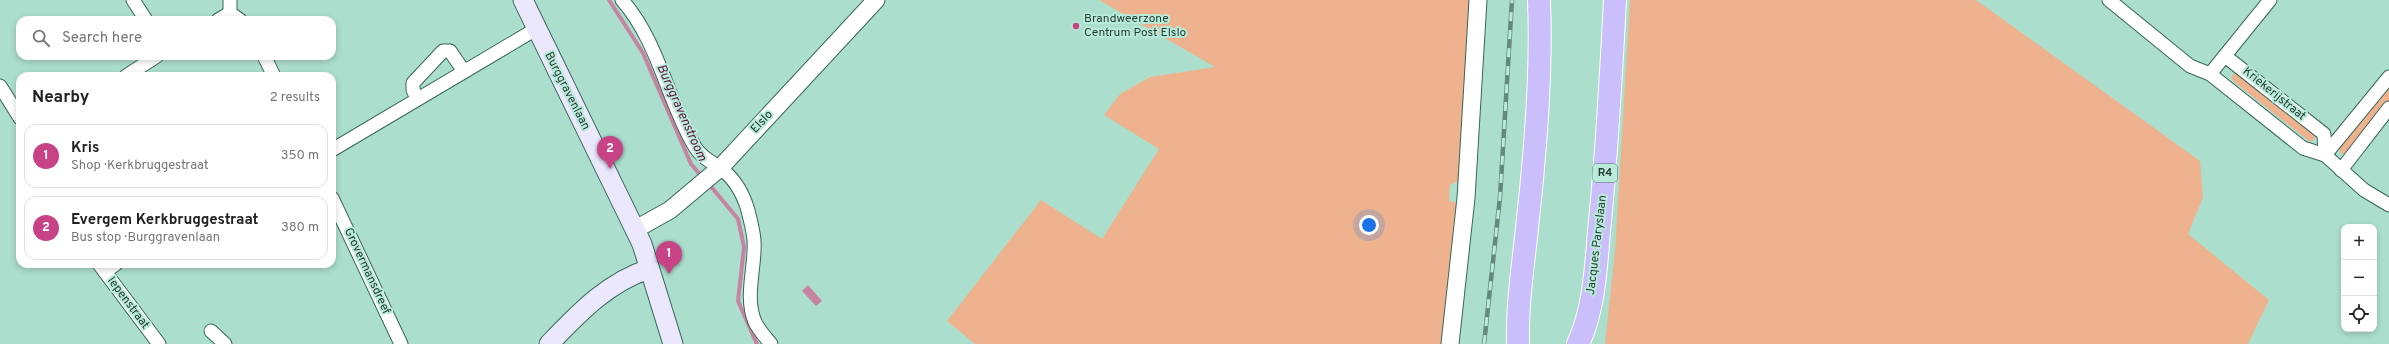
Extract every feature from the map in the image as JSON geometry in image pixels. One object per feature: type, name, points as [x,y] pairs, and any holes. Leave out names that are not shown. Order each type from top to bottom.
[{"type":"highway","points":[[1518,344],[1517,307],[1528,218],[1536,119],[1540,31],[1538,0]]},
{"type":"highway","name":"Jacques Paryslaan","points":[[1578,344],[1585,330],[1595,270],[1608,151],[1615,0]]},
{"type":"main road","name":"Burggravenlaan","points":[[523,0],[636,229],[673,344]]},
{"type":"main road","points":[[549,344],[598,296],[622,280],[649,269]]},
{"type":"street","points":[[133,0],[143,16]]},
{"type":"street","points":[[230,0],[235,16]]},
{"type":"street","points":[[622,0],[635,16],[650,44],[693,144],[706,161],[738,187],[750,219],[754,240],[750,282],[752,308],[755,321],[771,344]]},
{"type":"street","name":"Elslo","points":[[636,229],[657,219],[698,188],[717,171],[876,0]]},
{"type":"street","points":[[1450,344],[1466,198],[1478,0]]},
{"type":"street","name":"Kriekerijstraat","points":[[2109,0],[2190,66],[2210,74],[2303,148],[2325,155],[2364,190],[2389,205]]},
{"type":"street","points":[[2210,74],[2270,0]]},
{"type":"street","points":[[336,148],[463,70],[470,68],[536,29]]},
{"type":"street","points":[[417,98],[413,90],[413,83],[443,51],[450,51],[463,70]]},
{"type":"street","name":"Kriekerijstraat","points":[[2226,56],[2324,134],[2325,155]]},
{"type":"street","points":[[132,72],[151,60]]},
{"type":"street","points":[[266,60],[272,72]]},
{"type":"street","points":[[2325,155],[2389,77]]},
{"type":"street","points":[[0,86],[16,112]]},
{"type":"street","points":[[2341,170],[2389,108]]},
{"type":"street","name":"Grovermansdreef","points":[[336,206],[401,344]]},
{"type":"street","name":"Iepenstraat","points":[[102,268],[159,344]]},
{"type":"street","points":[[211,331],[225,344]]},
{"type":"shaded area","points":[[1099,0],[1472,0],[1461,180],[1450,185],[1449,201],[1458,203],[1442,344],[975,344],[947,321],[1041,200],[1102,239],[1159,149],[1104,115],[1120,94],[1150,77],[1215,67]]},
{"type":"shaded area","points":[[1630,0],[1976,0],[2200,161],[2203,197],[2188,234],[2269,300],[2248,344],[1605,344],[1615,250]]},
{"type":"shaded area","points":[[2234,73],[2238,73],[2313,134],[2315,137],[2313,141],[2309,141],[2233,81],[2231,77]]},
{"type":"shaded area","points":[[2389,88],[2389,101],[2346,153],[2341,154],[2339,148]]},
{"type":"shaded area","points":[[808,285],[822,301],[816,306],[802,291]]},
{"type":"waterway","name":"Burggravenstroom","points":[[609,0],[643,53],[691,164],[703,178]]},
{"type":"waterway","name":"Burggravenstroom","points":[[708,183],[738,219],[744,247],[738,301],[757,344]]},
{"type":"railway","points":[[1484,344],[1500,197],[1512,0]]},
{"type":"place","name":"Brandweerzone Centrum Post Elslo","points":[[1076,26]]},
{"type":"place","name":"Evergem Kerkbruggestraat","points":[[610,169]]},
{"type":"place","name":"Kris","points":[[669,274]]}]
